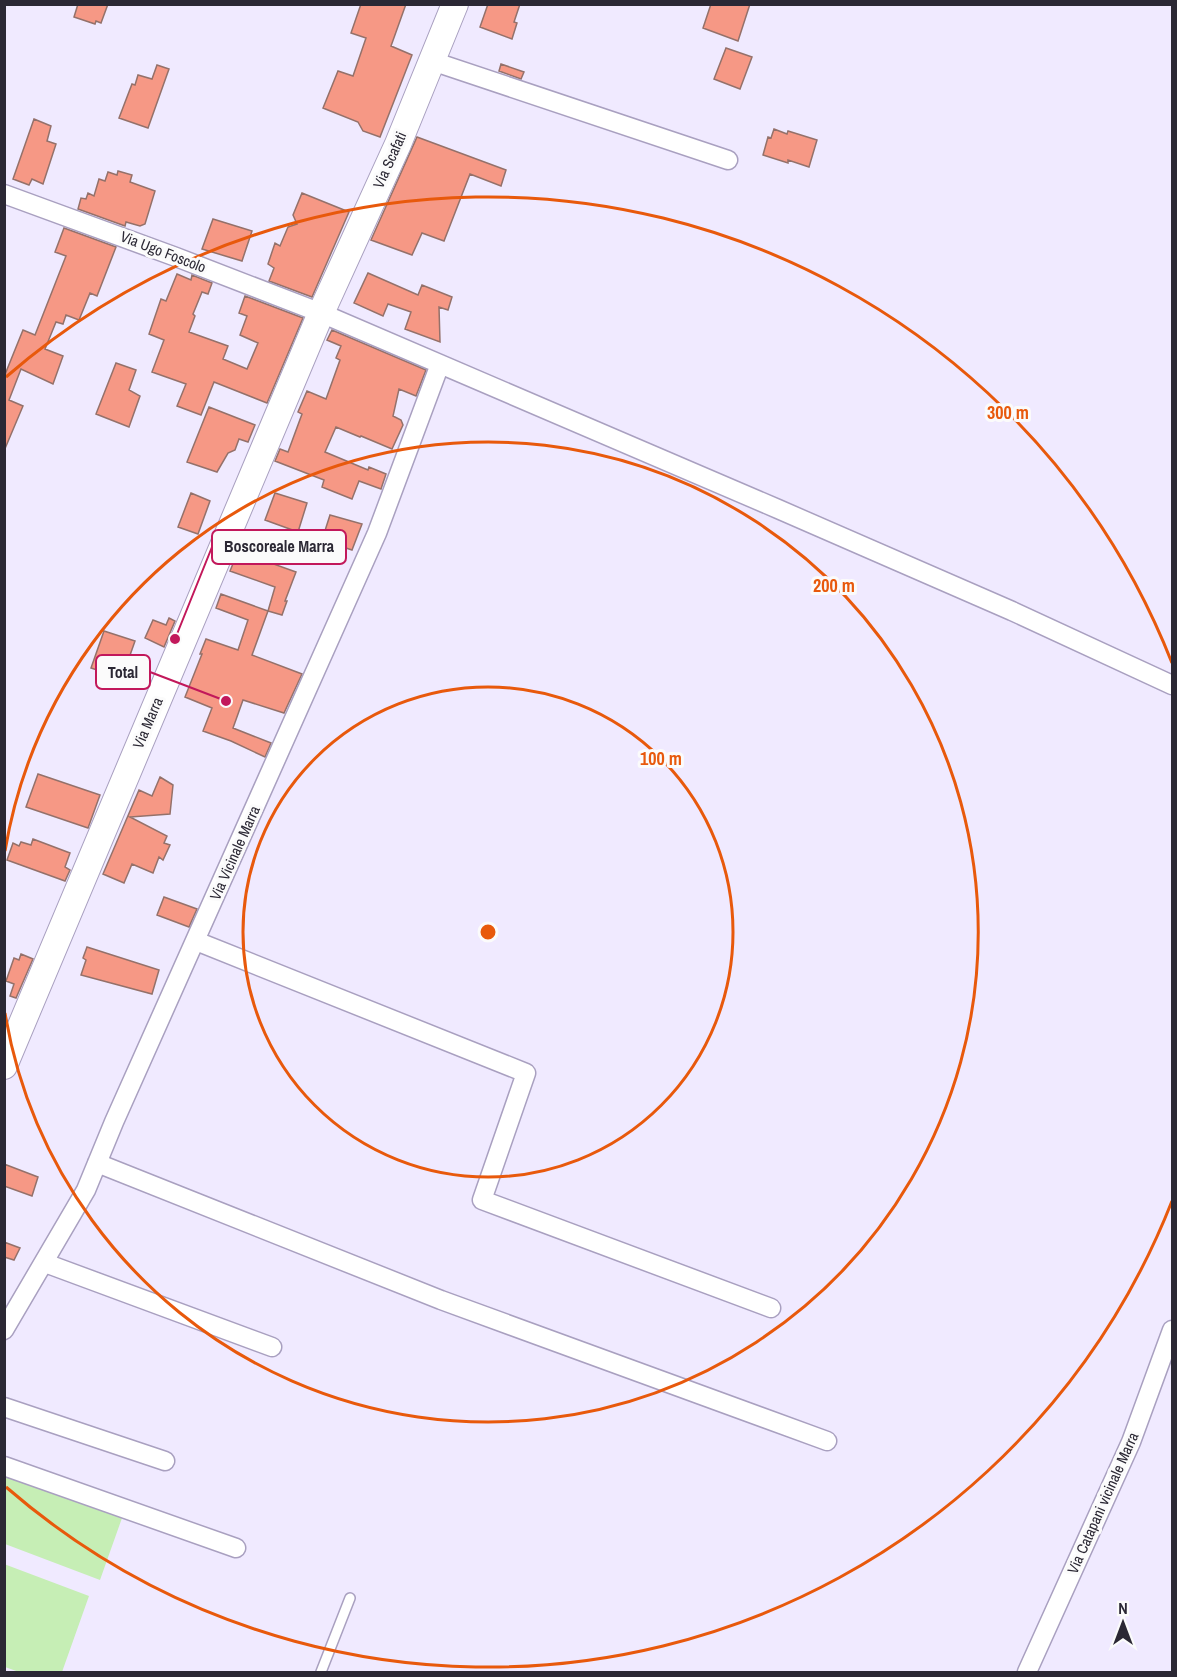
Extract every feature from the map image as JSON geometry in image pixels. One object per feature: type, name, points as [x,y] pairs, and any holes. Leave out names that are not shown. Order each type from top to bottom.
[{"type":"main road","name":"Via Scafati","points":[[321,313],[398,144],[455,4]]},
{"type":"main road","name":"Via Marra","points":[[4,1066],[321,313]]},
{"type":"street","points":[[432,61],[728,160]]},
{"type":"street","name":"Via Ugo Foscolo","points":[[4,194],[321,313],[1012,611],[1173,685]]},
{"type":"street","name":"Via Vicinale Marra","points":[[4,1330],[86,1190],[377,533],[440,364]]},
{"type":"street","points":[[196,941],[526,1073],[482,1200],[771,1308]]},
{"type":"street","points":[[97,1163],[441,1300],[827,1441]]},
{"type":"street","points":[[45,1263],[272,1347]]},
{"type":"street","name":"Via Catapani vicinale Marra","points":[[1027,1672],[1131,1442],[1173,1330]]},
{"type":"street","points":[[4,1407],[165,1461]]},
{"type":"street","points":[[4,1466],[236,1548]]},
{"type":"lane","points":[[321,1672],[350,1598]]},
{"type":"green space","points":[[7,1476],[122,1518],[100,1580],[5,1544],[4,1483]]},
{"type":"green space","points":[[4,1564],[89,1596],[62,1672],[19,1672],[5,1667]]},
{"type":"building","points":[[78,4],[108,4],[101,23],[96,21],[95,24],[74,17]]},
{"type":"building","points":[[361,4],[406,4],[391,46],[412,55],[380,137],[363,131],[358,122],[323,108],[338,71],[353,76],[366,38],[351,33]]},
{"type":"building","points":[[488,4],[520,4],[514,22],[517,23],[512,39],[480,27]]},
{"type":"building","points":[[711,4],[750,4],[738,41],[703,28]]},
{"type":"building","points":[[726,48],[752,57],[740,89],[714,79]]},
{"type":"building","points":[[501,64],[524,72],[521,79],[499,71]]},
{"type":"building","points":[[157,65],[169,69],[148,128],[119,118],[132,84],[135,85],[138,75],[152,79]]},
{"type":"building","points":[[34,119],[51,126],[47,141],[56,144],[43,184],[32,179],[29,185],[13,179]]},
{"type":"building","points":[[774,129],[817,140],[809,167],[763,155],[768,137],[771,138]]},
{"type":"building","points":[[417,137],[506,170],[501,186],[470,174],[444,241],[422,233],[412,255],[371,240]]},
{"type":"building","points":[[118,171],[132,175],[130,182],[155,191],[145,224],[140,226],[126,222],[125,226],[78,209],[81,198],[86,199],[88,193],[94,196],[99,179],[105,181],[108,172],[117,175]]},
{"type":"building","points":[[302,193],[349,212],[312,297],[269,281],[274,268],[268,264],[275,243],[280,246],[288,227],[297,224],[293,215]]},
{"type":"building","points":[[213,219],[252,231],[242,261],[202,249]]},
{"type":"building","points":[[64,228],[116,247],[97,296],[90,293],[79,320],[66,315],[63,324],[56,322],[45,349],[63,356],[53,384],[21,369],[9,400],[23,406],[4,451],[4,377],[23,330],[35,335],[66,256],[55,252]]},
{"type":"building","points":[[368,273],[418,295],[422,285],[452,297],[448,310],[439,307],[440,342],[405,329],[411,312],[388,304],[383,316],[354,303]]},
{"type":"building","points":[[177,274],[191,280],[192,275],[212,283],[208,294],[202,292],[189,332],[228,346],[223,359],[247,369],[258,343],[240,335],[247,316],[239,313],[245,296],[303,318],[267,403],[214,382],[201,415],[177,406],[186,384],[152,372],[164,340],[149,334],[161,299],[166,301]]},
{"type":"building","points":[[332,330],[426,370],[416,396],[399,389],[393,416],[401,420],[403,425],[392,449],[336,427],[325,452],[368,470],[369,467],[386,474],[381,489],[359,481],[352,499],[322,487],[324,480],[275,461],[280,449],[288,452],[302,414],[298,412],[307,391],[326,399],[340,360],[336,358],[341,346],[327,340]]},
{"type":"building","points":[[116,363],[136,370],[129,390],[140,396],[129,427],[96,414]]},
{"type":"building","points":[[209,407],[255,425],[248,442],[239,439],[235,450],[228,453],[217,472],[187,462]]},
{"type":"building","points":[[191,493],[210,501],[198,534],[178,527]]},
{"type":"building","points":[[275,493],[307,503],[298,532],[265,520]]},
{"type":"building","points":[[330,515],[362,524],[352,550],[322,540]]},
{"type":"building","points":[[242,542],[254,547],[251,556],[296,572],[282,615],[268,611],[275,587],[230,571]]},
{"type":"building","points":[[221,594],[268,611],[252,655],[302,674],[284,713],[243,700],[233,728],[271,743],[265,757],[203,731],[212,708],[185,697],[206,639],[238,650],[248,620],[216,608]]},
{"type":"building","points":[[169,618],[175,621],[164,647],[145,638],[153,620],[166,625]]},
{"type":"building","points":[[104,631],[135,641],[122,678],[91,668]]},
{"type":"building","points":[[38,774],[100,795],[88,828],[26,807]]},
{"type":"building","points":[[160,777],[173,785],[170,814],[130,817],[167,836],[164,843],[170,845],[163,860],[159,857],[153,873],[132,864],[124,883],[103,874],[139,790],[152,796]]},
{"type":"building","points":[[33,839],[70,853],[65,867],[70,870],[65,881],[7,860],[13,843],[19,846],[21,842],[31,845]]},
{"type":"building","points":[[164,897],[197,909],[189,927],[157,915]]},
{"type":"building","points":[[87,947],[159,970],[152,994],[81,975]]},
{"type":"building","points":[[21,954],[33,959],[16,998],[10,996],[14,984],[6,981],[14,958],[19,960]]},
{"type":"building","points":[[4,1164],[38,1177],[32,1196],[4,1186]]},
{"type":"building","points":[[4,1242],[20,1248],[14,1260],[4,1257]]},
{"type":"place","name":"Boscoreale Marra","points":[[175,639]]},
{"type":"place","name":"Total","points":[[226,701]]}]
